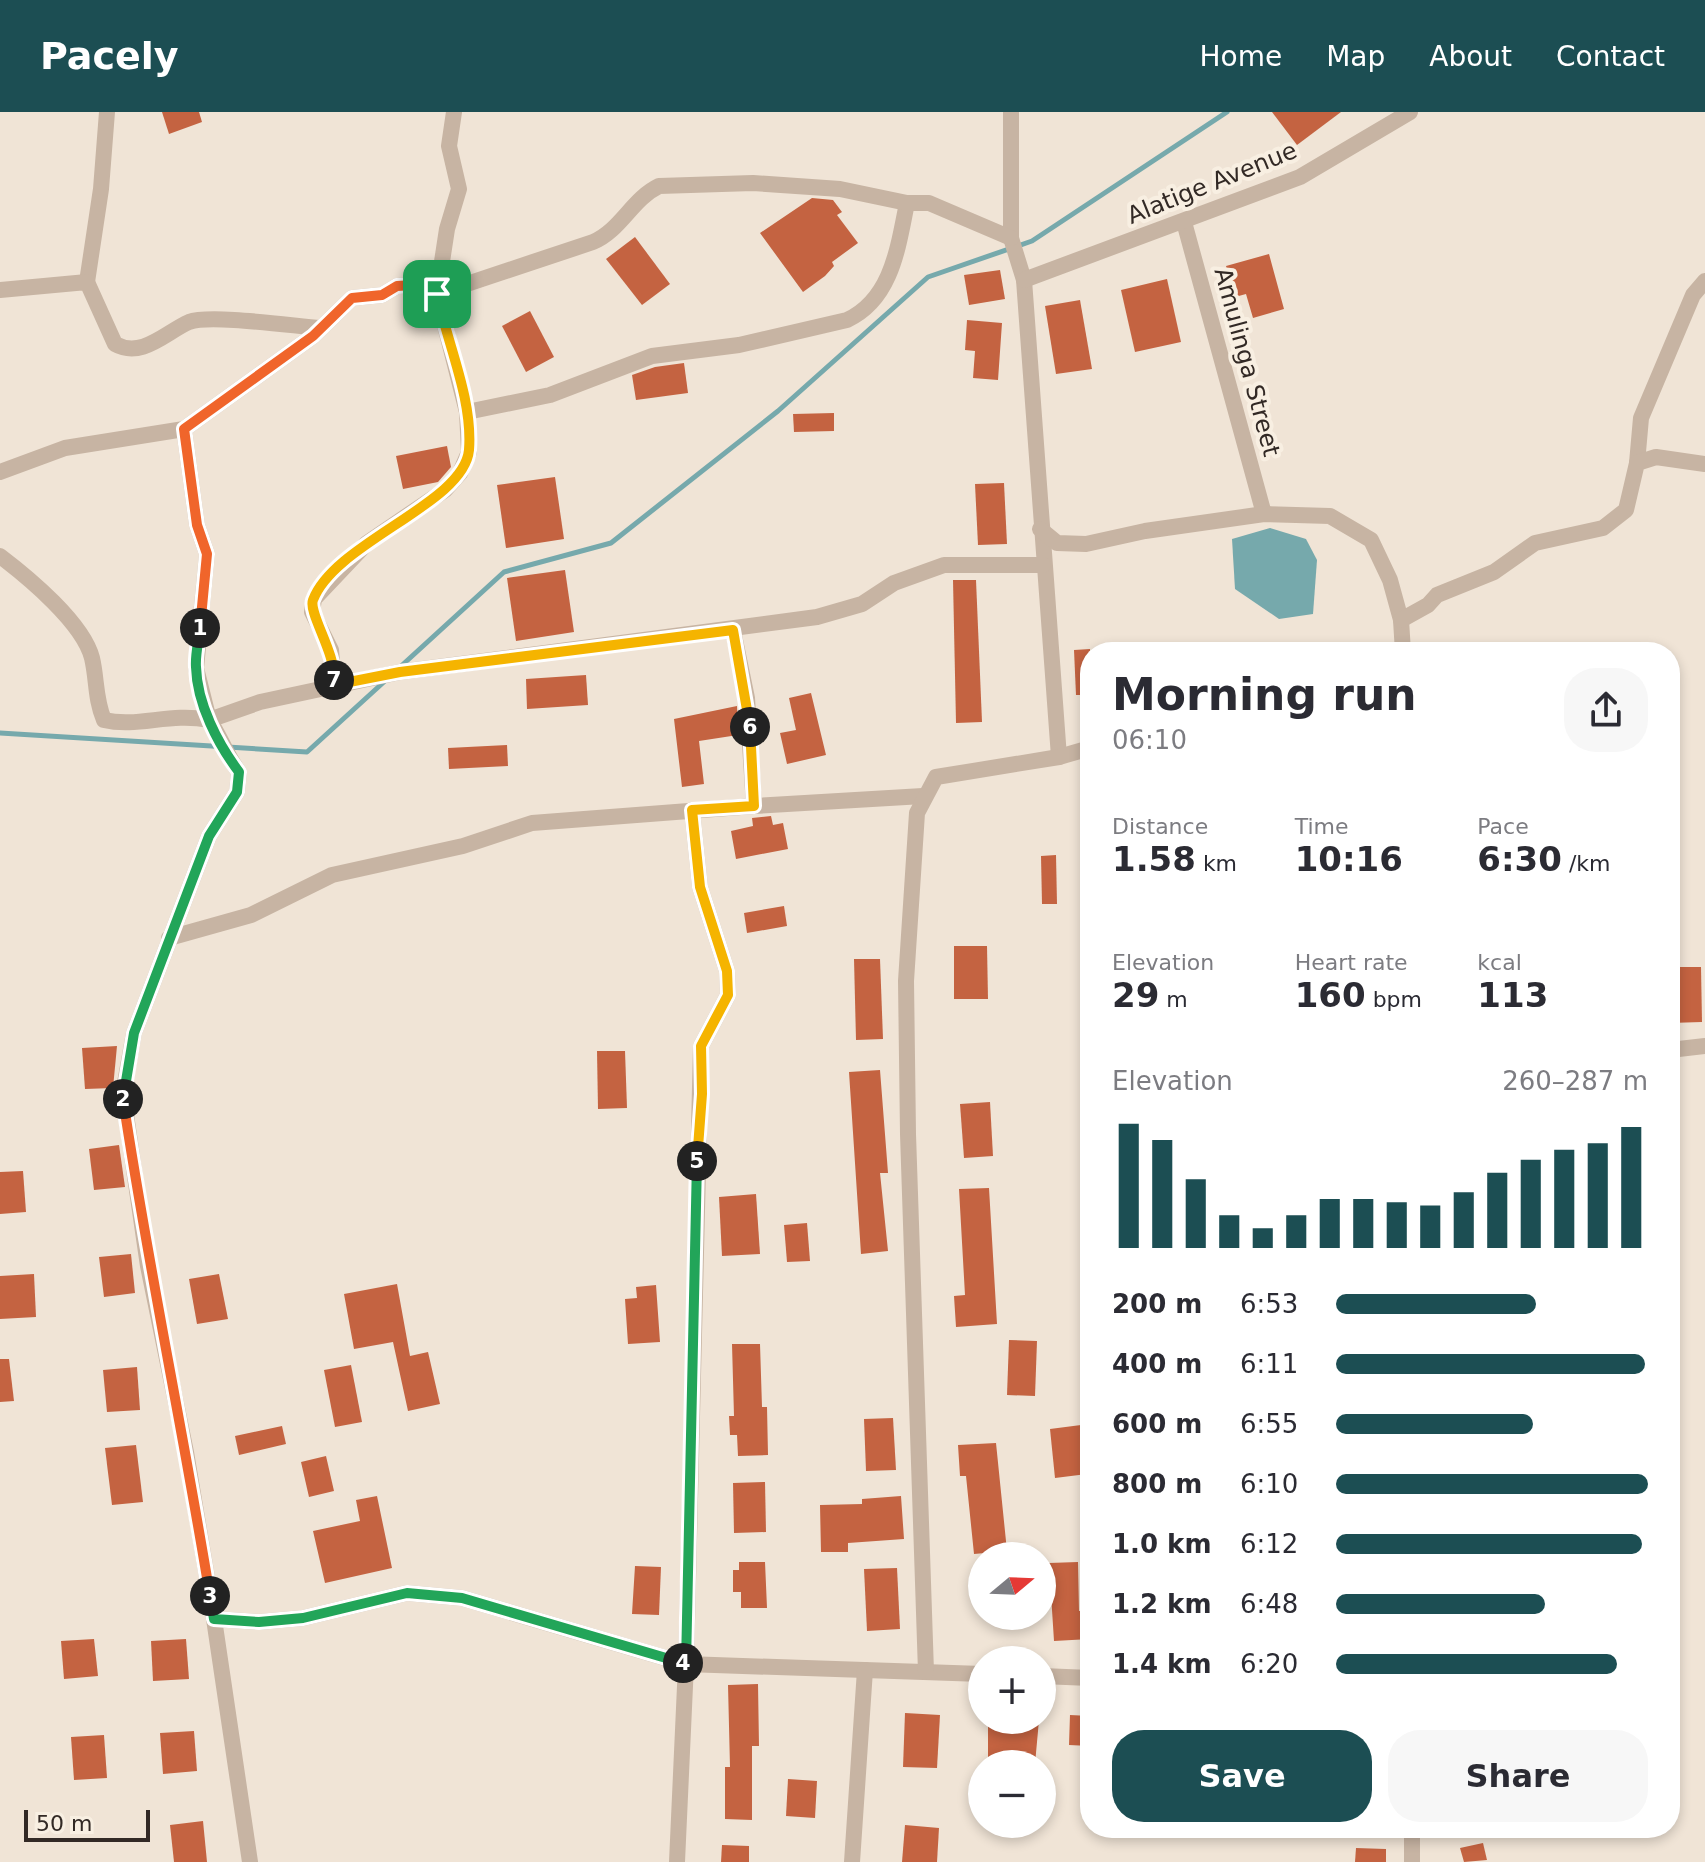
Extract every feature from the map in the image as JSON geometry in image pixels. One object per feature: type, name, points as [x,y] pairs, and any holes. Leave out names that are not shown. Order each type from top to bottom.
[{"type":"street","points":[[107,112],[101,189],[87,282],[115,344],[120,347],[145,346],[200,320],[320,328]]},
{"type":"street","points":[[334,685],[331,650],[312,612],[314,599],[367,543],[445,490],[460,473],[469,452],[467,412],[437,294],[447,229],[459,189],[449,146],[454,112]]},
{"type":"street","points":[[1011,112],[1011,238],[1024,280],[1059,757]]},
{"type":"street","name":"Alatige Avenue","points":[[1024,280],[1300,177],[1410,112]]},
{"type":"street","points":[[0,472],[65,448],[184,429],[320,328],[352,298],[382,295],[397,286],[414,285],[437,294],[609,235],[646,192],[659,186],[768,184],[840,189],[907,203],[929,203],[1011,238]]},
{"type":"street","points":[[467,412],[550,395],[652,356],[765,340],[861,314],[894,267],[907,203]]},
{"type":"street","name":"Amulinga Street","points":[[1184,222],[1264,514]]},
{"type":"street","points":[[1401,620],[1428,605],[1437,595],[1494,572],[1535,543],[1603,528],[1626,510],[1637,463],[1641,418],[1693,295],[1705,281]]},
{"type":"street","points":[[0,290],[87,282]]},
{"type":"street","points":[[184,429],[197,525],[207,554],[196,668],[209,720],[218,733],[220,746],[239,772],[237,792],[209,836],[134,1033],[123,1094],[148,1266],[186,1452],[214,1619],[250,1862]]},
{"type":"street","points":[[1637,463],[1656,457],[1705,464]]},
{"type":"street","points":[[1040,529],[1057,543],[1086,544],[1145,531],[1264,514],[1330,516],[1371,540],[1390,580],[1401,620],[1402,642]]},
{"type":"street","points":[[0,556],[83,635],[92,659],[96,703],[104,720],[120,724],[184,715],[209,720],[260,702],[400,672],[817,617],[862,604],[894,583],[944,565],[1043,565]]},
{"type":"street","points":[[733,630],[747,698],[754,806]]},
{"type":"street","points":[[926,1672],[906,996],[917,813],[923,796],[936,777],[1080,751]]},
{"type":"street","points":[[169,938],[251,915],[332,875],[463,846],[532,823],[923,796]]},
{"type":"street","points":[[677,1862],[686,1664],[701,1046],[728,995],[727,971],[700,887],[692,810]]},
{"type":"street","points":[[1680,1049],[1705,1046]]},
{"type":"street","points":[[214,1619],[259,1622],[303,1618],[407,1593],[462,1598],[686,1664],[968,1674]]},
{"type":"street","points":[[852,1862],[865,1670]]},
{"type":"street","points":[[1056,1677],[1080,1678]]},
{"type":"street","points":[[1412,1838],[1412,1862]]},
{"type":"water","points":[[1270,528],[1306,539],[1317,560],[1313,614],[1279,619],[1235,589],[1232,539]]},
{"type":"building","points":[[162,112],[199,112],[202,122],[169,134]]},
{"type":"building","points":[[1272,112],[1341,112],[1297,145]]},
{"type":"building","points":[[812,198],[833,200],[842,212],[837,215],[858,243],[832,262],[834,266],[825,276],[803,292],[760,233]]},
{"type":"building","points":[[635,237],[670,284],[642,305],[606,259]]},
{"type":"building","points":[[1269,254],[1284,309],[1253,318],[1246,294],[1235,297],[1226,266]]},
{"type":"building","points":[[1000,270],[1005,299],[969,305],[964,275]]},
{"type":"building","points":[[1167,279],[1181,342],[1135,352],[1121,290]]},
{"type":"building","points":[[1080,300],[1092,369],[1056,374],[1045,306]]},
{"type":"building","points":[[530,311],[554,357],[526,372],[502,326]]},
{"type":"building","points":[[967,320],[1002,323],[998,380],[973,378],[975,351],[965,350]]},
{"type":"building","points":[[684,363],[688,393],[636,400],[632,375],[655,367]]},
{"type":"building","points":[[834,413],[834,431],[794,432],[793,414]]},
{"type":"building","points":[[447,446],[451,467],[438,482],[403,489],[396,456]]},
{"type":"building","points":[[555,477],[564,539],[506,548],[497,485]]},
{"type":"building","points":[[1004,483],[1007,544],[978,545],[975,484]]},
{"type":"building","points":[[565,570],[574,632],[516,641],[507,578]]},
{"type":"building","points":[[953,580],[976,580],[982,722],[956,723]]},
{"type":"building","points":[[1074,650],[1080,650],[1080,695],[1076,695]]},
{"type":"building","points":[[586,675],[588,705],[527,709],[526,679]]},
{"type":"building","points":[[811,693],[826,755],[787,764],[780,733],[796,730],[789,698]]},
{"type":"building","points":[[737,706],[738,735],[699,741],[704,784],[682,787],[674,719]]},
{"type":"building","points":[[507,745],[508,766],[449,769],[448,748]]},
{"type":"building","points":[[771,816],[773,825],[783,823],[788,849],[736,859],[731,831],[753,826],[752,818]]},
{"type":"building","points":[[1056,855],[1057,904],[1042,904],[1041,856]]},
{"type":"building","points":[[784,906],[787,926],[747,933],[744,913]]},
{"type":"building","points":[[954,946],[987,946],[988,999],[954,999]]},
{"type":"building","points":[[854,959],[880,959],[883,1039],[856,1040]]},
{"type":"building","points":[[1680,967],[1701,967],[1702,1022],[1680,1023]]},
{"type":"building","points":[[117,1046],[113,1088],[85,1089],[82,1048]]},
{"type":"building","points":[[597,1051],[625,1051],[627,1108],[598,1109]]},
{"type":"building","points":[[880,1070],[888,1173],[880,1173],[888,1251],[861,1254],[849,1072]]},
{"type":"building","points":[[990,1102],[993,1156],[964,1158],[960,1104]]},
{"type":"building","points":[[119,1145],[125,1187],[94,1190],[89,1149]]},
{"type":"building","points":[[23,1171],[26,1212],[0,1214],[0,1172]]},
{"type":"building","points":[[989,1188],[997,1324],[956,1327],[954,1296],[965,1295],[959,1189]]},
{"type":"building","points":[[756,1194],[760,1254],[722,1256],[719,1197]]},
{"type":"building","points":[[807,1223],[810,1261],[787,1262],[784,1225]]},
{"type":"building","points":[[131,1254],[135,1293],[104,1297],[99,1257]]},
{"type":"building","points":[[34,1274],[36,1317],[0,1319],[0,1276]]},
{"type":"building","points":[[219,1274],[228,1319],[197,1324],[189,1279]]},
{"type":"building","points":[[397,1284],[410,1356],[428,1352],[440,1404],[408,1411],[393,1342],[354,1349],[344,1294]]},
{"type":"building","points":[[656,1285],[660,1342],[628,1344],[625,1299],[637,1298],[636,1287]]},
{"type":"building","points":[[1009,1340],[1037,1341],[1035,1396],[1007,1395]]},
{"type":"building","points":[[732,1344],[760,1344],[762,1407],[767,1407],[768,1455],[738,1456],[737,1435],[730,1435],[729,1416],[734,1416]]},
{"type":"building","points":[[0,1359],[9,1359],[14,1401],[0,1402]]},
{"type":"building","points":[[351,1365],[362,1422],[335,1427],[324,1370]]},
{"type":"building","points":[[137,1367],[140,1410],[107,1412],[103,1370]]},
{"type":"building","points":[[893,1418],[896,1470],[866,1471],[864,1419]]},
{"type":"building","points":[[1080,1425],[1080,1475],[1055,1478],[1050,1429]]},
{"type":"building","points":[[282,1426],[286,1444],[239,1455],[235,1436]]},
{"type":"building","points":[[996,1443],[1006,1542],[973,1542],[966,1476],[960,1476],[958,1445]]},
{"type":"building","points":[[136,1445],[143,1502],[112,1505],[105,1448]]},
{"type":"building","points":[[326,1456],[334,1491],[309,1497],[301,1462]]},
{"type":"building","points":[[765,1482],[766,1532],[734,1533],[733,1483]]},
{"type":"building","points":[[377,1496],[392,1568],[325,1583],[313,1531],[360,1521],[356,1500]]},
{"type":"building","points":[[901,1496],[904,1539],[848,1543],[848,1552],[821,1552],[820,1505],[862,1504],[862,1499]]},
{"type":"building","points":[[739,1562],[765,1562],[767,1608],[741,1608],[741,1592],[733,1592],[733,1570],[739,1570]]},
{"type":"building","points":[[1078,1562],[1080,1640],[1054,1641],[1056,1563]]},
{"type":"building","points":[[635,1566],[661,1567],[659,1615],[632,1614]]},
{"type":"building","points":[[897,1568],[900,1629],[867,1631],[864,1569]]},
{"type":"building","points":[[94,1639],[98,1676],[64,1679],[61,1641]]},
{"type":"building","points":[[186,1639],[189,1679],[153,1681],[151,1641]]},
{"type":"building","points":[[758,1684],[759,1746],[752,1746],[752,1820],[725,1819],[725,1767],[730,1767],[728,1685]]},
{"type":"building","points":[[905,1713],[940,1715],[937,1768],[903,1767]]},
{"type":"building","points":[[1070,1715],[1080,1716],[1080,1746],[1069,1745]]},
{"type":"building","points":[[194,1731],[197,1771],[163,1774],[160,1733]]},
{"type":"building","points":[[988,1734],[1038,1734],[1036,1750],[988,1750]]},
{"type":"building","points":[[104,1735],[107,1778],[74,1780],[71,1737]]},
{"type":"building","points":[[788,1779],[817,1781],[815,1818],[786,1816]]},
{"type":"building","points":[[203,1821],[207,1862],[174,1862],[170,1825]]},
{"type":"building","points":[[905,1825],[939,1828],[937,1862],[902,1862]]},
{"type":"building","points":[[1483,1843],[1487,1860],[1464,1862],[1460,1848]]},
{"type":"building","points":[[722,1845],[749,1846],[749,1862],[721,1862]]},
{"type":"building","points":[[1356,1848],[1386,1849],[1386,1862],[1355,1862]]},
{"type":"waterway","points":[[399,668],[504,572],[611,543],[778,411],[928,277],[1032,241],[1227,112]]},
{"type":"waterway","points":[[0,733],[307,752],[386,680]]},
{"type":"route","points":[[414,285],[437,294],[467,412],[469,452],[460,473],[445,490],[367,543],[335,573],[314,599],[312,612],[331,650],[334,685],[400,672],[733,630],[747,698],[754,806],[692,810],[700,887],[727,971],[728,995],[701,1046],[686,1664],[462,1598],[407,1593],[303,1618],[259,1622],[214,1619],[186,1452],[148,1266],[123,1094],[134,1033],[209,836],[232,805],[239,772],[220,746],[218,733],[209,720],[196,668],[207,554],[197,525],[184,429],[313,336],[352,298],[382,295],[397,286],[414,285]]}]
